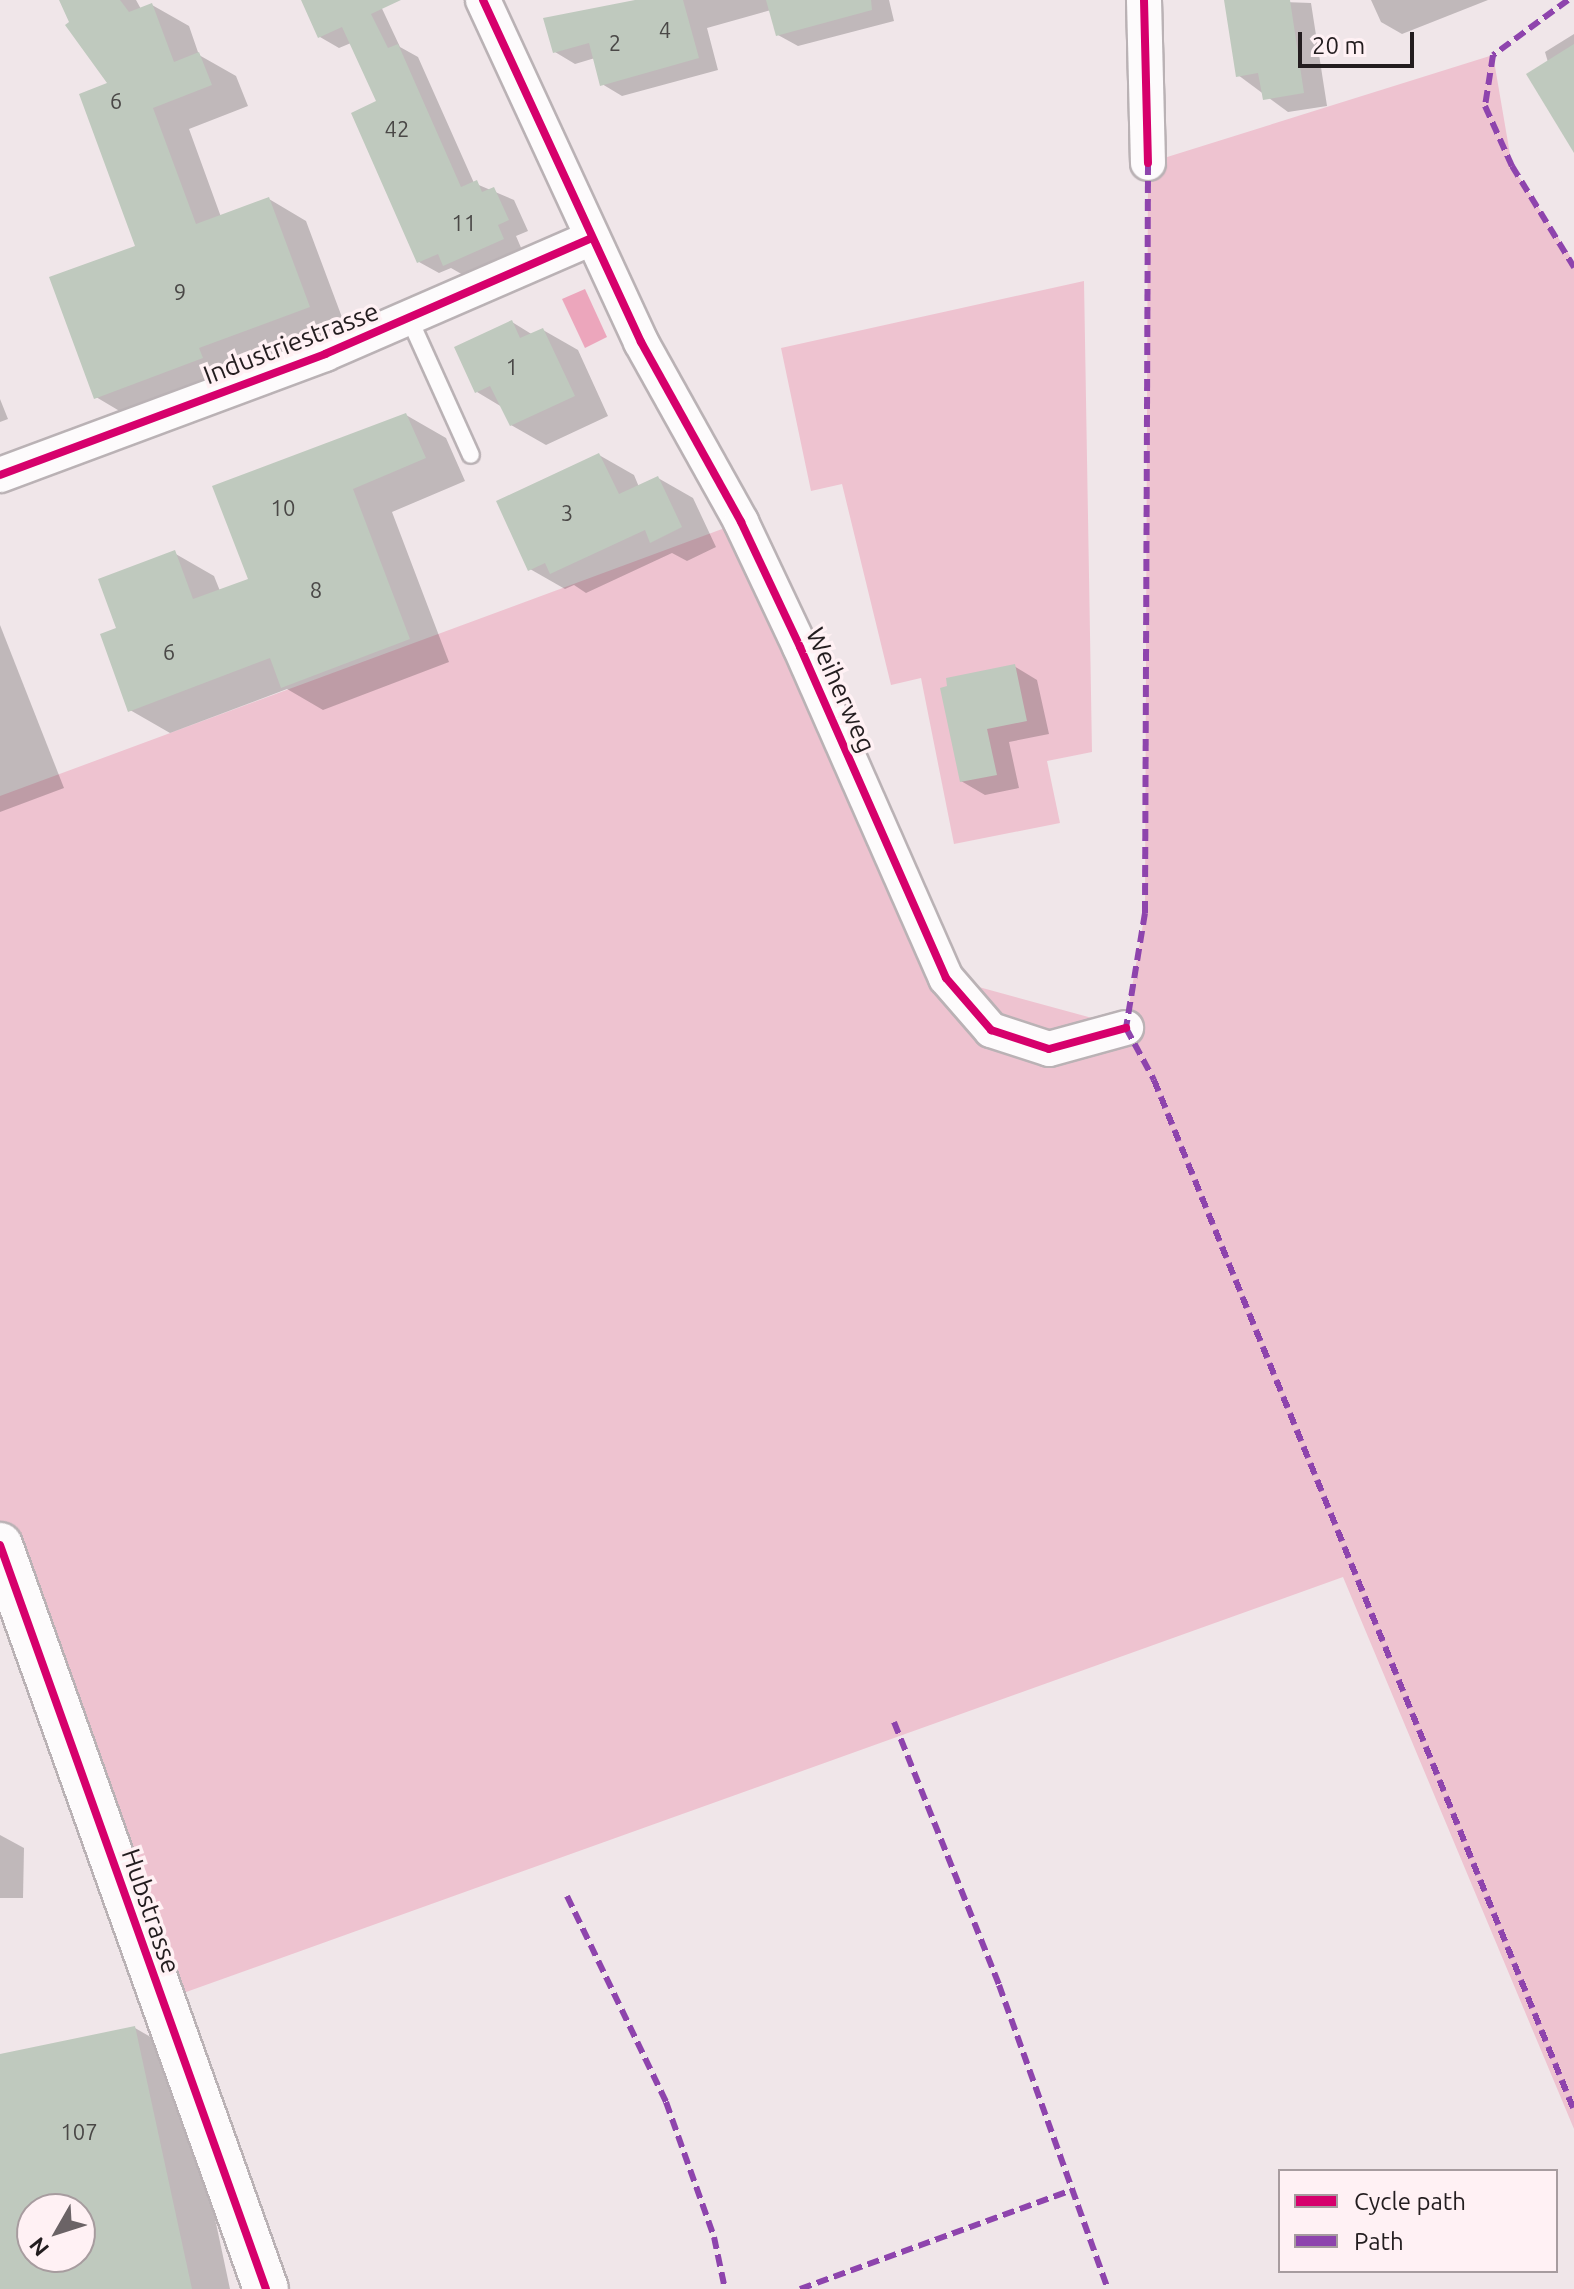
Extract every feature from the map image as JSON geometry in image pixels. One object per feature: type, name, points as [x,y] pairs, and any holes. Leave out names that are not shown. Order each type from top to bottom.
[{"type":"street","name":"Weiherweg","points":[[483,0],[592,238],[794,633],[946,978],[991,1030],[1049,1049],[1126,1028]]},
{"type":"street","points":[[1144,0],[1148,163]]},
{"type":"street","name":"Industriestrasse","points":[[0,475],[409,318],[592,238]]},
{"type":"street","name":"Hubstrasse","points":[[0,1545],[266,2289]]},
{"type":"lane","points":[[409,318],[471,455]]},
{"type":"shaded area","points":[[1493,55],[1512,166],[1574,262],[1574,2129],[1343,1577],[161,2001],[0,1545],[0,796],[741,522],[946,978],[1125,1027],[1145,913],[1148,163]]},
{"type":"shaded area","points":[[1084,281],[1092,752],[1047,761],[1060,823],[954,844],[921,678],[891,685],[842,484],[811,491],[781,348]]},
{"type":"shaded area","points":[[585,289],[607,337],[585,348],[562,299]]},
{"type":"building","points":[[59,0],[120,0],[129,12],[152,3],[174,62],[199,52],[212,85],[153,108],[196,224],[269,197],[310,307],[199,348],[203,358],[94,399],[49,277],[135,246],[79,94],[107,83],[65,25],[69,22]]},
{"type":"building","points":[[301,0],[401,0],[371,14],[388,48],[398,44],[461,187],[477,180],[482,192],[494,187],[509,220],[498,225],[504,239],[443,266],[438,254],[417,263],[351,113],[376,101],[342,27],[318,38]]},
{"type":"building","points":[[635,0],[683,0],[699,58],[600,86],[589,43],[553,53],[543,18]]},
{"type":"building","points":[[766,0],[871,0],[872,10],[776,36]]},
{"type":"building","points":[[1224,0],[1290,0],[1304,93],[1263,100],[1258,73],[1236,77]]},
{"type":"building","points":[[1574,44],[1574,153],[1526,74]]},
{"type":"building","points":[[512,320],[520,338],[543,328],[575,396],[510,426],[490,386],[475,393],[454,347]]},
{"type":"building","points":[[406,413],[426,458],[353,489],[410,639],[281,688],[270,658],[128,712],[100,634],[116,628],[98,579],[175,550],[193,599],[248,579],[212,486]]},
{"type":"building","points":[[599,453],[619,494],[658,476],[682,527],[650,543],[645,530],[550,574],[545,563],[528,571],[496,501]]},
{"type":"building","points":[[1015,664],[1027,721],[987,729],[997,775],[960,782],[940,688],[947,686],[946,678]]},
{"type":"building","points":[[135,2026],[192,2289],[0,2289],[0,2054]]},
{"type":"marked path","points":[[1568,0],[1493,55],[1485,106],[1512,166],[1574,267]]},
{"type":"marked path","points":[[1148,163],[1145,913],[1126,1028],[1154,1080],[1574,2110]]},
{"type":"marked path","points":[[894,1722],[999,1985],[1108,2289]]},
{"type":"marked path","points":[[567,1896],[666,2102],[714,2237],[725,2289]]},
{"type":"marked path","points":[[800,2289],[1072,2190]]},
{"type":"cycle path","points":[[483,0],[641,342],[741,522],[800,647],[946,978],[991,1030],[1049,1049],[1126,1028]]},
{"type":"cycle path","points":[[1144,0],[1148,163]]},
{"type":"cycle path","points":[[0,475],[325,354],[592,238]]},
{"type":"cycle path","points":[[0,1545],[266,2289]]}]
